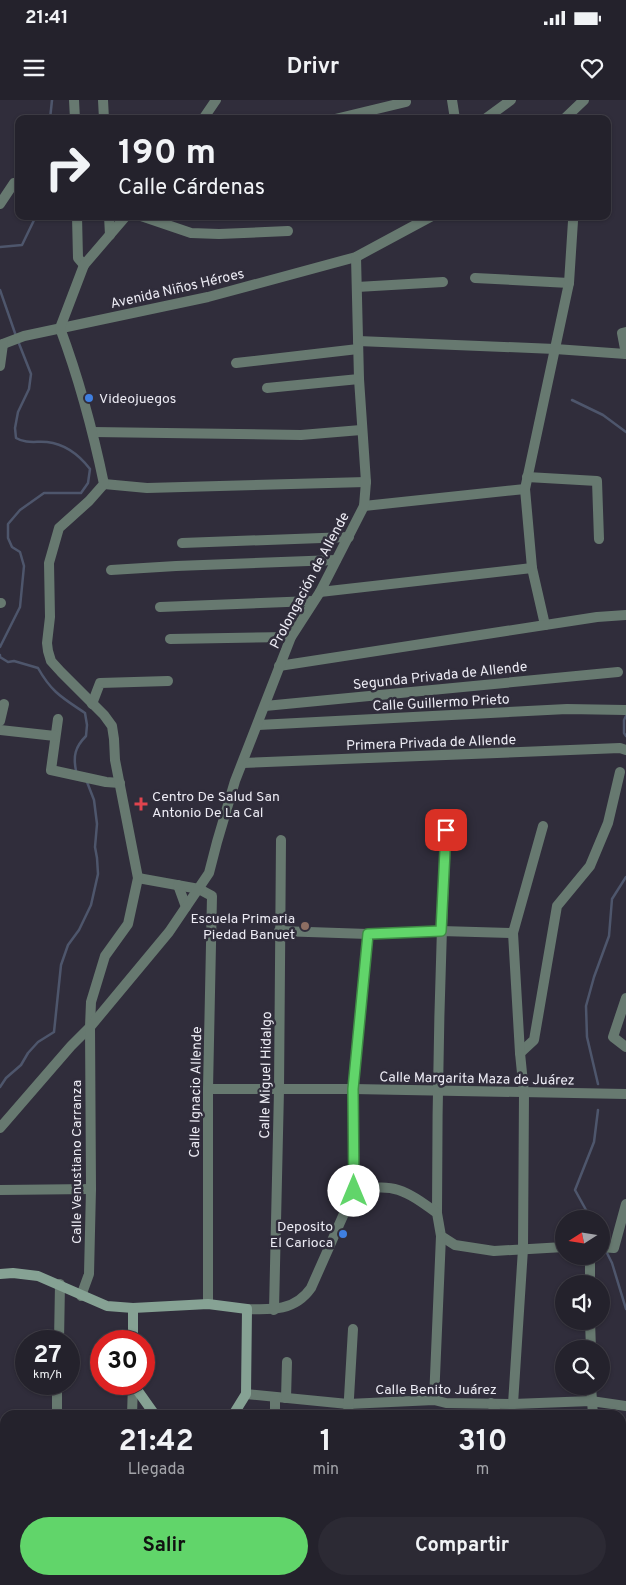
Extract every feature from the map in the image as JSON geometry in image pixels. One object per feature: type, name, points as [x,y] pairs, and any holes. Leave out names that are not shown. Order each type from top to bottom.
[{"type":"street","points":[[74,100],[75,115]]},
{"type":"street","points":[[103,100],[104,115]]},
{"type":"street","points":[[206,115],[216,100]]},
{"type":"street","points":[[452,100],[454,115]]},
{"type":"street","points":[[490,115],[511,100]]},
{"type":"street","points":[[568,115],[584,100]]},
{"type":"street","points":[[352,115],[406,102]]},
{"type":"street","points":[[0,204],[14,183]]},
{"type":"street","points":[[77,220],[78,258],[84,265]]},
{"type":"street","points":[[109,220],[110,235]]},
{"type":"street","points":[[104,484],[93,432],[60,328],[84,265],[123,220]]},
{"type":"street","points":[[153,220],[191,233],[219,234],[288,231]]},
{"type":"street","points":[[356,257],[424,220]]},
{"type":"street","points":[[545,625],[532,568],[524,490],[569,283],[573,221]]},
{"type":"street","name":"Prolongación de Allende","points":[[199,889],[209,873],[216,842],[235,781],[244,763],[291,637],[320,592],[364,506],[366,482],[361,430],[356,257]]},
{"type":"street","name":"Avenida Niños Héroes","points":[[4,343],[24,336],[208,297],[356,257]]},
{"type":"street","points":[[475,278],[569,283]]},
{"type":"street","points":[[357,287],[443,282]]},
{"type":"street","points":[[236,363],[358,345],[555,349],[626,354],[622,333],[626,332]]},
{"type":"street","points":[[0,366],[4,343]]},
{"type":"street","points":[[268,388],[359,379]]},
{"type":"street","points":[[93,432],[300,435],[361,430]]},
{"type":"street","points":[[527,477],[597,481],[599,539]]},
{"type":"street","points":[[104,484],[147,488],[366,482]]},
{"type":"street","points":[[0,1127],[90,1027],[169,932],[199,889],[138,878],[115,760],[112,726],[104,715],[51,661],[48,651],[50,617],[49,563],[60,528],[104,484]]},
{"type":"street","points":[[364,506],[524,490]]},
{"type":"street","points":[[182,543],[349,538]]},
{"type":"street","points":[[111,570],[336,560]]},
{"type":"street","points":[[320,592],[532,568]]},
{"type":"street","points":[[160,607],[313,601]]},
{"type":"street","points":[[280,666],[597,617],[626,615]]},
{"type":"street","points":[[170,639],[291,637]]},
{"type":"street","name":"Segunda Privada de Allende","points":[[265,706],[618,672]]},
{"type":"street","points":[[92,704],[100,683],[168,681]]},
{"type":"street","points":[[0,721],[4,704]]},
{"type":"street","name":"Calle Guillermo Prieto","points":[[258,725],[567,709],[625,710]]},
{"type":"street","points":[[58,719],[51,770],[106,782],[120,783]]},
{"type":"street","points":[[0,730],[55,736]]},
{"type":"street","name":"Primera Privada de Allende","points":[[244,763],[623,749]]},
{"type":"street","points":[[520,1054],[534,1040],[556,906],[590,866],[608,823],[620,772]]},
{"type":"street","points":[[513,1404],[523,1249],[524,1093],[512,933],[543,826]]},
{"type":"street","points":[[434,1400],[441,1236],[437,1213],[437,1090],[441,931],[446,830]]},
{"type":"street","name":"Calle Miguel Hidalgo","points":[[274,1310],[279,1090],[281,840]]},
{"type":"street","name":"Calle Venustiano Carranza","points":[[81,1296],[89,1274],[91,1002],[105,956],[128,924],[138,878]]},
{"type":"street","points":[[178,885],[186,907]]},
{"type":"street","name":"Calle Ignacio Allende","points":[[199,889],[212,896],[208,1089],[208,1304]]},
{"type":"street","points":[[279,931],[368,934],[441,931],[512,933]]},
{"type":"street","points":[[0,1274],[13,1273],[38,1276],[107,1306],[133,1308],[208,1304],[274,1310],[304,1298],[311,1288],[354,1191],[353,1089],[368,934]]},
{"type":"street","points":[[626,998],[613,1037],[626,1047]]},
{"type":"street","name":"Calle Margarita Maza de Juárez","points":[[208,1089],[437,1090],[626,1094]]},
{"type":"street","points":[[354,1191],[367,1188],[396,1188],[437,1213]]},
{"type":"street","points":[[0,1190],[91,1189]]},
{"type":"street","points":[[610,1248],[614,1248],[626,1204]]},
{"type":"street","points":[[441,1236],[455,1244],[494,1251],[555,1247]]},
{"type":"street","points":[[58,1330],[60,1284]]},
{"type":"street","points":[[133,1308],[133,1330]]},
{"type":"street","points":[[237,1410],[246,1394],[247,1309]]},
{"type":"street","points":[[348,1410],[354,1329]]},
{"type":"street","points":[[276,1410],[286,1362]]},
{"type":"street","name":"Calle Benito Juárez","points":[[246,1394],[348,1404],[434,1400],[446,1403],[513,1404],[592,1401],[626,1406]]},
{"type":"street","points":[[56,1410],[57,1395]]},
{"type":"street","points":[[132,1410],[133,1395]]},
{"type":"street","points":[[141,1395],[151,1410]]},
{"type":"street","points":[[592,1395],[593,1410]]},
{"type":"street","points":[[446,1403],[446,1410]]},
{"type":"street","points":[[491,1403],[495,1410]]},
{"type":"waterway","points":[[50,115],[52,100]]},
{"type":"waterway","points":[[0,247],[22,245],[34,220]]},
{"type":"waterway","points":[[0,290],[16,336]]},
{"type":"waterway","points":[[0,647],[20,607],[24,566],[20,552],[12,547],[8,538],[8,524],[20,510],[44,493],[81,493],[88,483],[90,469],[77,455],[60,445],[47,442],[24,441],[16,438],[15,428],[18,412],[29,389],[31,374],[18,341]]},
{"type":"waterway","points":[[572,400],[603,415],[626,432]]},
{"type":"waterway","points":[[0,655],[0,657],[8,662],[14,661],[38,668],[53,689],[85,713],[86,736],[79,744],[76,752],[76,771]]},
{"type":"waterway","points":[[626,716],[624,720],[624,733],[626,736]]},
{"type":"waterway","points":[[0,1087],[6,1078],[21,1065],[28,1053],[38,1042],[54,1032],[61,965],[68,945],[79,930],[91,905],[98,874],[95,847],[97,824],[94,800],[87,782]]},
{"type":"waterway","points":[[598,1084],[587,1037],[586,1006],[609,936],[612,899],[626,877]]},
{"type":"waterway","points":[[586,1210],[575,1190],[594,1142],[598,1110]]},
{"type":"waterway","points":[[610,1259],[626,1309]]},
{"type":"place","name":"Videojuegos","points":[[89,398]]},
{"type":"place","name":"Centro De Salud San Antonio De La Cal","points":[[141,804]]},
{"type":"place","name":"Escuela Primaria Piedad Banuet","points":[[305,926]]},
{"type":"place","name":"Deposito El Carioca","points":[[343,1234]]},
{"type":"route","points":[[354,1191],[353,1089],[368,934],[441,931],[446,830]]}]
